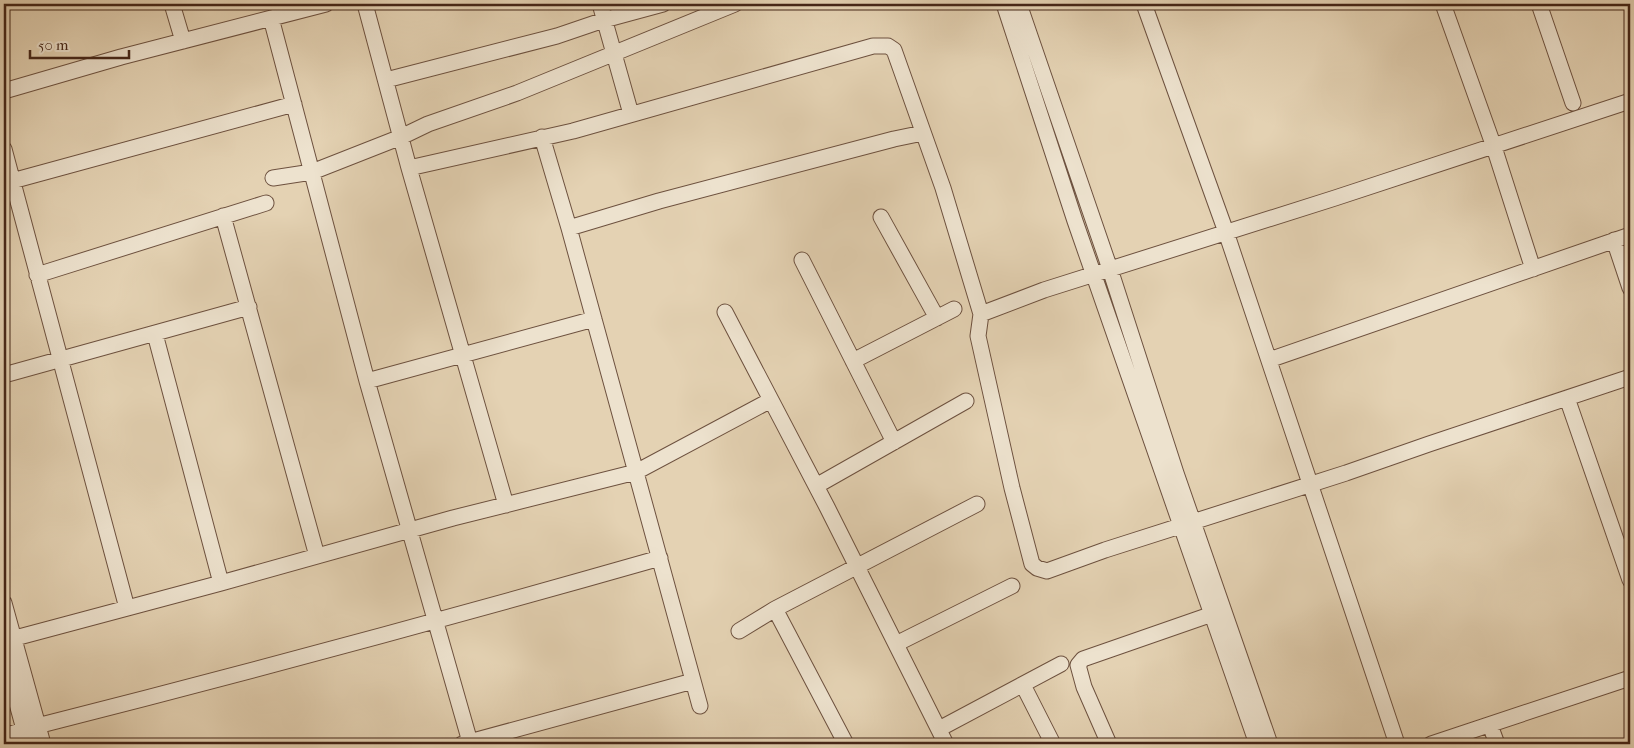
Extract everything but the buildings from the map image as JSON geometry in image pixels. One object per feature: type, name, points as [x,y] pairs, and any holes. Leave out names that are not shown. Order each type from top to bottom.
[{"type":"street","points":[[172,4],[183,40]]},
{"type":"street","points":[[4,91],[183,40],[326,4]]},
{"type":"street","points":[[365,4],[409,168],[506,505]]},
{"type":"street","points":[[600,4],[631,114]]},
{"type":"street","points":[[386,80],[557,36],[604,20],[664,4]]},
{"type":"street","points":[[273,178],[312,172],[401,137],[428,124],[517,93],[735,4]]},
{"type":"street","points":[[1004,4],[1069,202],[1218,612],[1270,744]]},
{"type":"street","points":[[1019,4],[1110,269],[1187,523]]},
{"type":"street","points":[[1144,4],[1226,232],[1397,744]]},
{"type":"street","points":[[1443,4],[1494,147],[1533,268]]},
{"type":"street","points":[[1539,4],[1573,103]]},
{"type":"street","points":[[271,18],[367,381],[436,622],[466,743],[693,681]]},
{"type":"street","points":[[409,168],[573,131],[873,46],[888,46],[894,50],[943,188],[981,314],[978,336],[1012,488],[1032,564],[1037,568],[1047,570],[1630,377]]},
{"type":"street","points":[[981,314],[1044,290],[1494,147],[1630,101]]},
{"type":"street","points":[[12,181],[294,104]]},
{"type":"street","points":[[569,228],[659,201],[923,133]]},
{"type":"street","points":[[542,137],[569,228],[700,706]]},
{"type":"street","points":[[4,150],[62,360],[127,608]]},
{"type":"street","points":[[37,274],[266,203]]},
{"type":"street","points":[[223,216],[317,556]]},
{"type":"street","points":[[881,217],[938,318]]},
{"type":"street","points":[[1269,360],[1630,234]]},
{"type":"street","points":[[1614,240],[1630,288]]},
{"type":"street","points":[[802,260],[894,442]]},
{"type":"street","points":[[4,375],[249,307]]},
{"type":"street","points":[[853,361],[954,309]]},
{"type":"street","points":[[725,312],[816,486],[946,744]]},
{"type":"street","points":[[367,381],[594,319]]},
{"type":"street","points":[[155,334],[222,583]]},
{"type":"street","points":[[1567,398],[1630,580]]},
{"type":"street","points":[[9,640],[410,530],[636,472],[771,400]]},
{"type":"street","points":[[816,486],[966,401]]},
{"type":"street","points":[[739,631],[775,609],[978,504]]},
{"type":"street","points":[[4,736],[30,733],[184,689],[436,622],[660,558]]},
{"type":"street","points":[[896,644],[1012,586]]},
{"type":"street","points":[[4,603],[9,640],[30,733]]},
{"type":"street","points":[[775,609],[846,744]]},
{"type":"street","points":[[1108,744],[1084,688],[1078,666],[1083,659],[1218,612]]},
{"type":"street","points":[[1218,612],[1257,744]]},
{"type":"street","points":[[4,656],[30,733],[42,744]]},
{"type":"street","points":[[939,729],[1061,664]]},
{"type":"street","points":[[1431,744],[1630,678]]},
{"type":"street","points":[[1023,685],[1053,744]]},
{"type":"street","points":[[1490,725],[1497,744]]}]
